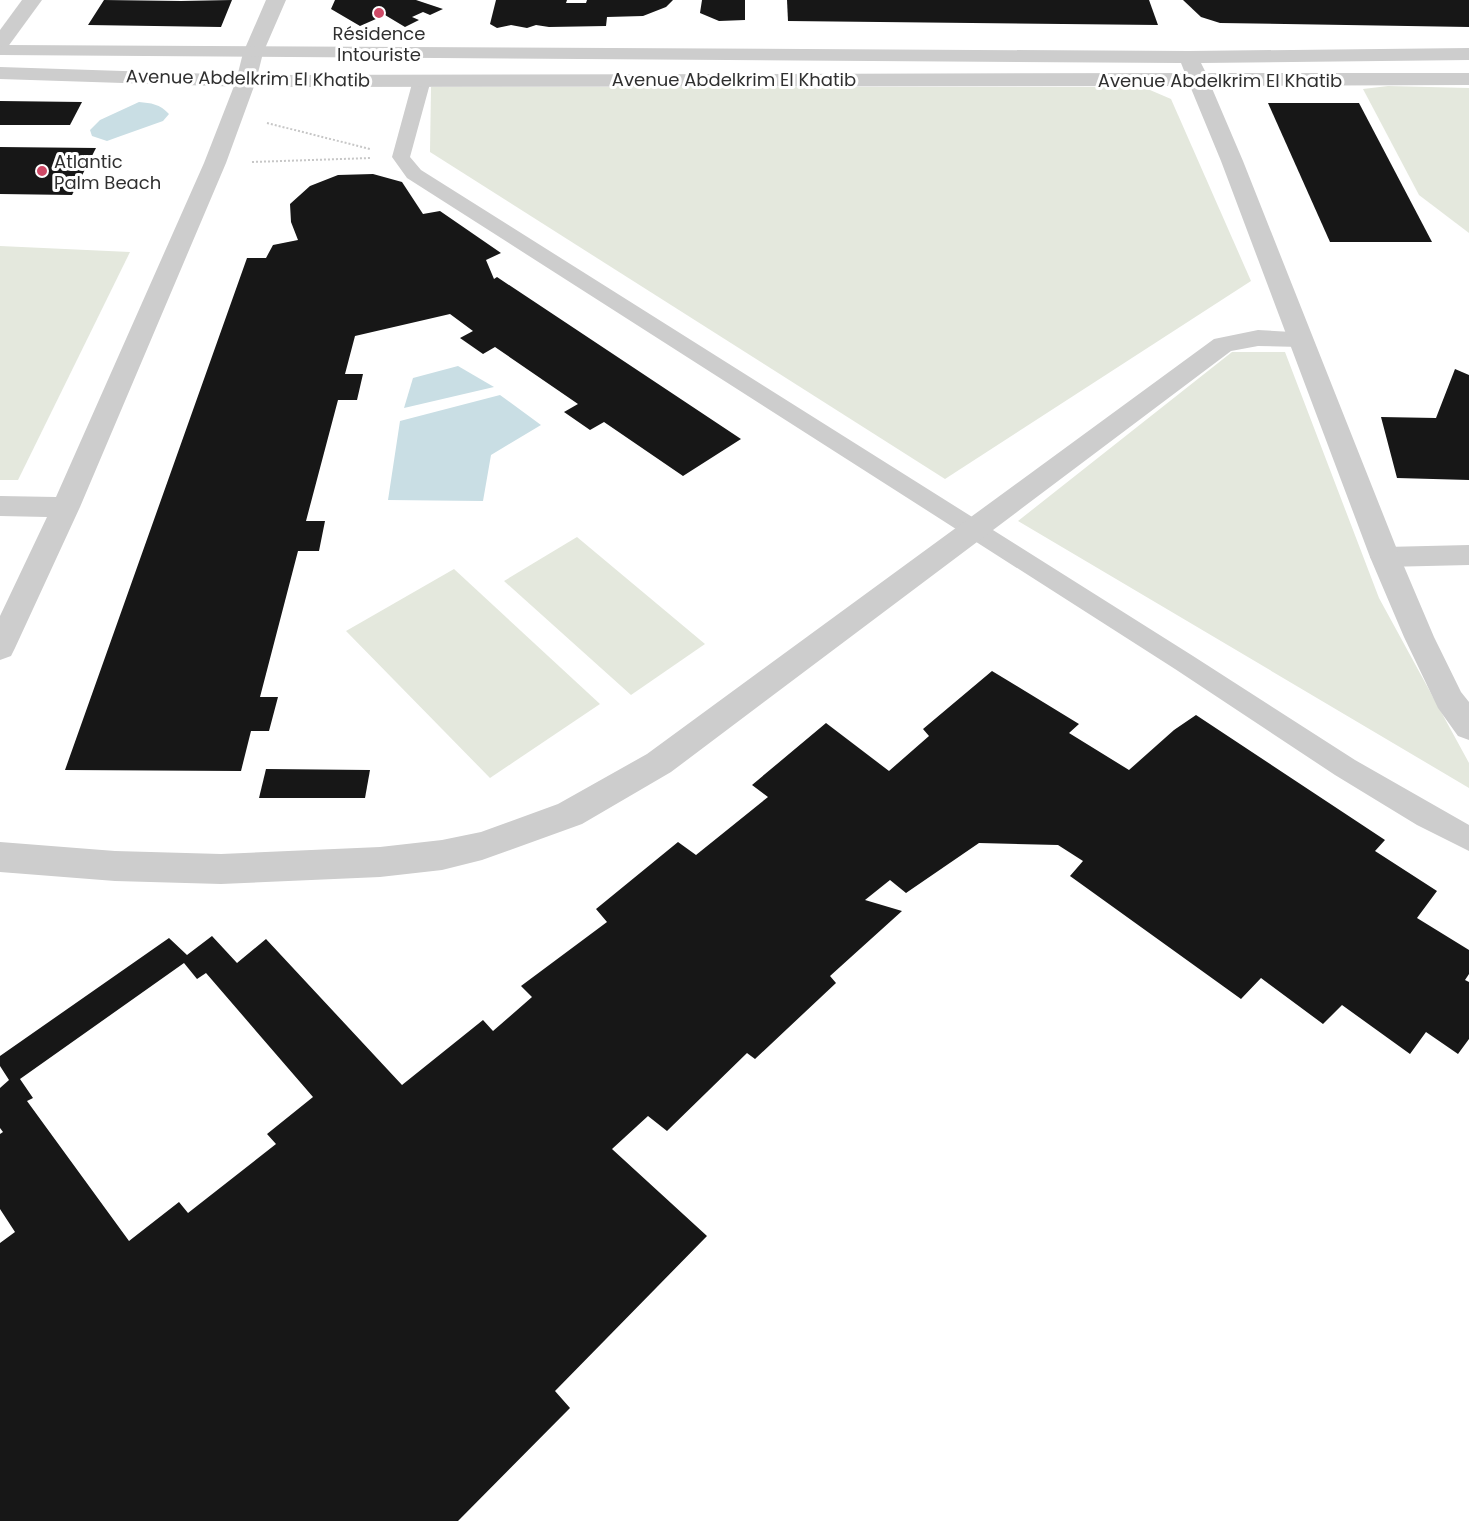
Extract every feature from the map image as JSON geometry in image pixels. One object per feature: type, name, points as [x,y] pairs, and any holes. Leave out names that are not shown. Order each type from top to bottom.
[{"type":"street","points":[[0,45],[32,0]]},
{"type":"street","points":[[0,648],[66,507],[215,163],[246,81],[253,53],[276,0]]},
{"type":"street","name":"Avenue Abdelkrim El Khatib","points":[[0,51],[253,53],[1194,69],[1469,79]]},
{"type":"street","name":"Avenue Abdelkrim El Khatib","points":[[0,74],[246,81],[422,80],[1194,69],[1469,54]]},
{"type":"street","points":[[1194,69],[1385,558],[1449,699],[1469,728]]},
{"type":"street","points":[[0,857],[115,866],[221,869],[380,862],[442,855],[482,846],[570,814],[659,764],[1223,345],[1247,339],[1300,339]]},
{"type":"street","points":[[0,506],[66,507]]},
{"type":"street","points":[[1385,558],[1469,555]]},
{"type":"lane","points":[[422,80],[400,157],[414,174],[1391,795],[1469,838]]},
{"type":"path","points":[[232,114],[400,157]]},
{"type":"path","points":[[215,163],[400,157]]},
{"type":"shaded area","points":[[1388,86],[1469,88],[1469,233],[1419,195],[1363,89]]},
{"type":"shaded area","points":[[431,87],[1143,87],[1171,99],[1251,281],[945,479],[430,152]]},
{"type":"shaded area","points":[[139,102],[155,105],[169,114],[163,121],[107,141],[92,136],[90,130],[100,120]]},
{"type":"shaded area","points":[[0,246],[130,252],[18,480],[0,480]]},
{"type":"shaded area","points":[[1232,352],[1285,352],[1379,598],[1469,763],[1469,788],[1018,521]]},
{"type":"shaded area","points":[[458,366],[494,387],[404,408],[413,378]]},
{"type":"shaded area","points":[[500,395],[541,425],[491,455],[483,501],[388,500],[400,421]]},
{"type":"shaded area","points":[[577,537],[705,644],[631,695],[504,581]]},
{"type":"shaded area","points":[[454,569],[600,704],[490,778],[346,631]]},
{"type":"building","points":[[104,0],[232,0],[221,27],[88,25]]},
{"type":"building","name":"Résidence Intouriste","points":[[335,0],[416,0],[443,9],[430,15],[423,12],[412,17],[419,20],[405,27],[385,15],[360,26],[331,9]]},
{"type":"building","points":[[496,0],[567,0],[566,3],[586,3],[587,0],[673,0],[666,7],[643,16],[607,17],[606,26],[549,27],[536,25],[527,28],[511,25],[497,28],[490,24]]},
{"type":"building","points":[[702,0],[745,0],[745,20],[719,21],[700,13]]},
{"type":"building","points":[[787,0],[1149,0],[1158,25],[788,21]]},
{"type":"building","points":[[1183,0],[1469,0],[1469,27],[1220,23],[1201,17]]},
{"type":"building","points":[[0,101],[82,102],[70,125],[0,125]]},
{"type":"building","points":[[1268,103],[1359,103],[1432,242],[1330,242]]},
{"type":"building","name":"Atlantic Palm Beach","points":[[0,147],[96,148],[72,195],[0,194]]},
{"type":"building","points":[[373,174],[402,182],[423,214],[440,211],[501,253],[486,260],[494,279],[497,277],[741,439],[683,476],[604,422],[590,430],[564,412],[578,404],[495,347],[483,354],[460,338],[473,331],[450,314],[355,336],[345,374],[363,374],[357,400],[338,400],[306,521],[325,521],[319,551],[298,551],[260,697],[278,697],[269,731],[251,731],[241,771],[65,770],[247,258],[266,258],[273,245],[298,240],[291,222],[290,204],[310,186],[338,175]]},
{"type":"building","points":[[1455,369],[1469,375],[1469,480],[1397,478],[1381,417],[1436,418]]},
{"type":"building","points":[[992,671],[1079,724],[1069,733],[1129,770],[1174,730],[1196,715],[1385,840],[1375,851],[1437,891],[1417,918],[1469,950],[1469,974],[1465,980],[1469,982],[1469,1039],[1458,1054],[1426,1032],[1410,1054],[1342,1005],[1323,1024],[1261,978],[1241,999],[1070,876],[1083,861],[1058,845],[979,843],[906,893],[890,880],[865,900],[902,911],[830,976],[836,983],[755,1059],[747,1053],[667,1131],[648,1116],[612,1149],[707,1236],[555,1391],[570,1408],[458,1521],[0,1521],[0,1243],[15,1232],[0,1209],[0,1134],[3,1132],[0,1128],[0,1088],[9,1080],[0,1066],[0,1056],[169,938],[187,955],[212,936],[237,963],[266,939],[402,1085],[483,1020],[493,1031],[532,997],[521,986],[607,922],[596,909],[678,842],[696,855],[768,797],[752,785],[826,723],[889,771],[929,736],[923,729]],"holes":[[[184,963],[197,979],[206,973],[313,1097],[267,1134],[276,1144],[188,1213],[179,1202],[129,1241],[27,1101],[33,1098],[20,1079]]]},
{"type":"building","points":[[266,769],[370,770],[365,798],[259,798]]},
{"type":"place","name":"Résidence Intouriste","points":[[379,13]]},
{"type":"place","name":"Atlantic Palm Beach","points":[[42,171]]}]
